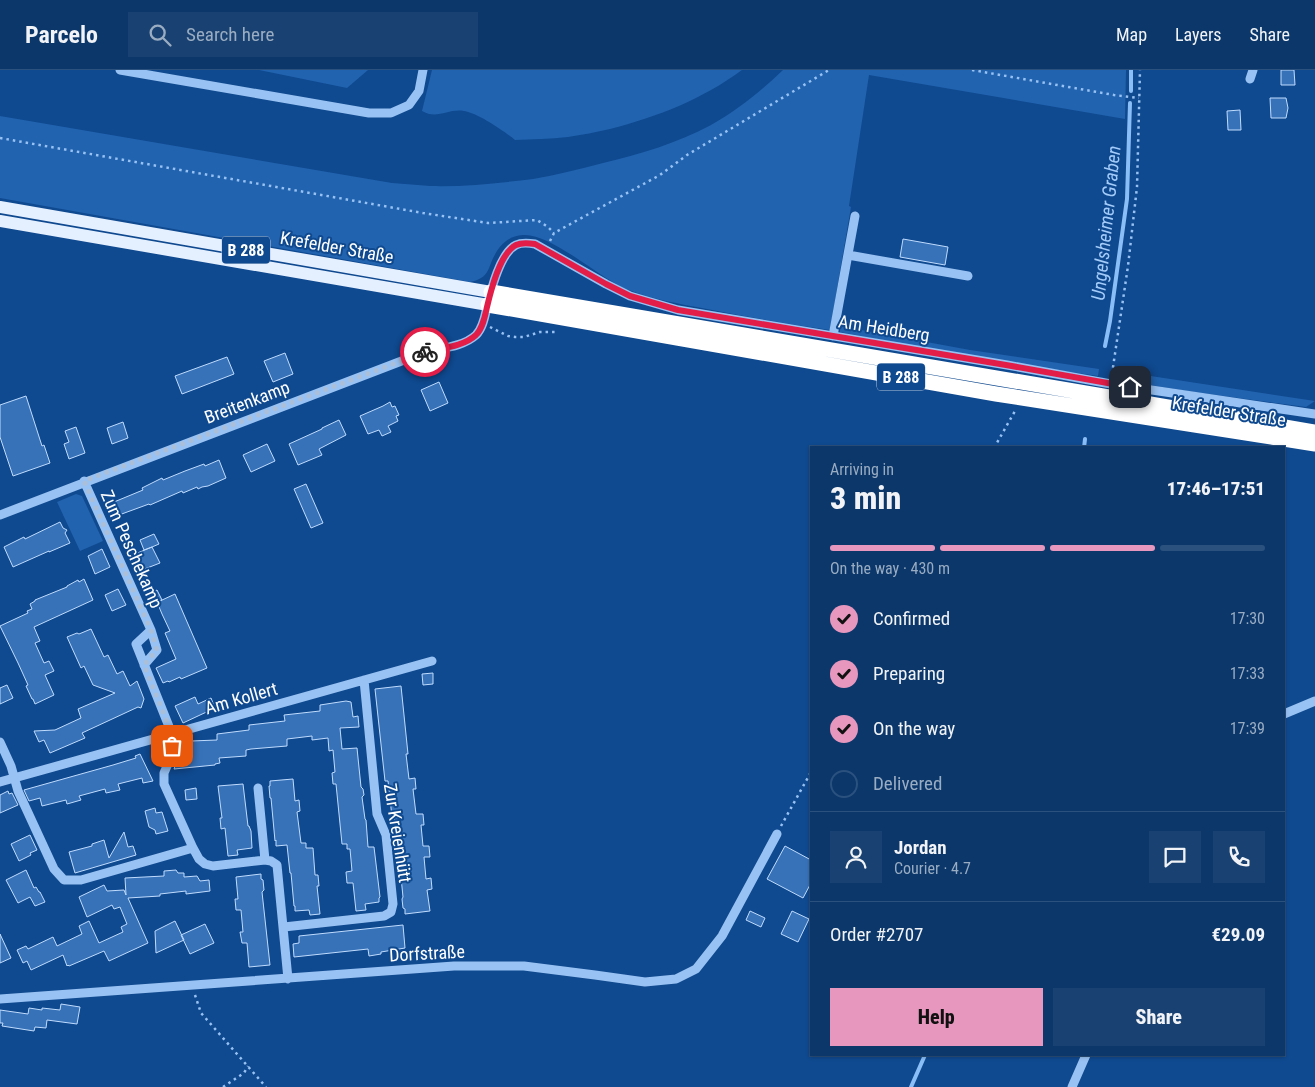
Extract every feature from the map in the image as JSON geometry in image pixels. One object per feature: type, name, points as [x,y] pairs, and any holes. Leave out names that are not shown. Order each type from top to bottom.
[{"type":"highway","name":"Krefelder Straße","points":[[489,299],[1315,432]]},
{"type":"highway","name":"Krefelder Straße","points":[[489,299],[986,392],[1315,444]]},
{"type":"main road","name":"Krefelder Straße","points":[[0,207],[489,299]]},
{"type":"main road","name":"Krefelder Straße","points":[[0,221],[489,299]]},
{"type":"street","points":[[120,70],[369,113],[392,113],[409,105],[419,91],[423,70]]},
{"type":"street","points":[[833,336],[855,216]]},
{"type":"street","name":"Am Heidberg","points":[[489,299],[498,271],[509,250],[516,244],[535,244],[630,296],[678,310],[1111,384],[1315,414]]},
{"type":"street","points":[[848,255],[968,276]]},
{"type":"street","name":"Breitenkamp","points":[[0,514],[417,355],[466,342],[477,334],[489,299]]},
{"type":"street","name":"Zum Peschekamp","points":[[84,481],[151,630],[157,650],[144,665]]},
{"type":"street","name":"Zum Peschekamp","points":[[151,630],[136,644],[172,734],[171,757],[164,773],[164,784],[193,848],[199,859],[205,864],[213,866],[264,860]]},
{"type":"street","name":"Am Kollert","points":[[0,782],[432,661]]},
{"type":"street","name":"Zur Kreienhütt","points":[[284,927],[384,916],[391,912],[393,904],[386,835],[377,814],[364,680]]},
{"type":"street","points":[[1285,714],[1315,701]]},
{"type":"street","points":[[0,742],[11,766],[18,791],[54,870],[64,880],[81,880],[193,848]]},
{"type":"street","points":[[258,788],[264,860],[271,861],[277,865],[288,979]]},
{"type":"street","name":"Dorfstraße","points":[[0,999],[454,966],[524,966],[645,982],[676,979],[696,969],[722,936],[777,834]]},
{"type":"street","points":[[1072,1087],[1086,1056]]},
{"type":"path","points":[[0,138],[423,214],[488,223],[537,220],[548,226],[554,234],[660,175],[688,154],[829,70]]},
{"type":"path","points":[[972,70],[1139,98]]},
{"type":"path","points":[[1111,384],[1137,187],[1140,70]]},
{"type":"path","points":[[995,446],[1015,411]]},
{"type":"path","points":[[777,834],[810,774]]},
{"type":"path","points":[[192,986],[202,1013],[266,1087]]},
{"type":"path","points":[[224,1087],[244,1074],[248,1066]]},
{"type":"shaded area","points":[[259,70],[368,70],[347,88]]},
{"type":"shaded area","points":[[432,70],[742,70],[712,90],[679,106],[628,124],[568,137],[515,140],[491,123],[470,112],[453,111],[433,114],[422,111]]},
{"type":"shaded area","points":[[783,70],[1126,70],[1125,119],[869,75],[849,206],[851,207],[830,330],[686,305],[636,293],[615,283],[561,248],[534,236],[523,235],[507,240],[496,252],[485,275],[470,282],[0,198],[0,116],[392,183],[430,186],[469,185],[550,176],[631,156],[672,143],[711,125],[731,113],[758,93]]},
{"type":"shaded area","points":[[840,326],[970,350],[1099,369],[1098,376],[983,359],[840,332]]},
{"type":"shaded area","points":[[1118,371],[1315,401],[1306,407],[1194,392],[1124,381],[1121,379]]},
{"type":"shaded area","points":[[76,494],[82,496],[103,541],[80,551],[57,502]]},
{"type":"building","points":[[1281,70],[1294,70],[1295,85],[1281,85]]},
{"type":"building","points":[[1270,98],[1286,98],[1288,108],[1286,118],[1271,118]]},
{"type":"building","points":[[1240,110],[1241,130],[1228,130],[1227,111]]},
{"type":"building","points":[[903,239],[948,247],[945,265],[900,257]]},
{"type":"building","points":[[285,353],[293,374],[273,382],[264,361]]},
{"type":"building","points":[[227,357],[234,374],[182,394],[175,376]]},
{"type":"building","points":[[439,382],[448,403],[430,411],[421,390]]},
{"type":"building","points":[[26,396],[42,446],[44,445],[50,463],[13,476],[0,437],[0,405]]},
{"type":"building","points":[[390,402],[392,407],[395,406],[399,415],[396,416],[398,421],[388,426],[391,432],[382,436],[379,430],[368,434],[360,416]]},
{"type":"building","points":[[339,420],[346,435],[319,449],[322,455],[298,465],[289,444]]},
{"type":"building","points":[[123,422],[128,438],[112,444],[107,428]]},
{"type":"building","points":[[76,427],[85,453],[69,459],[64,444],[69,442],[65,431]]},
{"type":"building","points":[[267,444],[275,461],[251,472],[243,455]]},
{"type":"building","points":[[219,460],[226,478],[198,489],[197,487],[183,493],[182,491],[150,505],[119,515],[114,502],[143,490],[142,488],[162,478],[163,480]]},
{"type":"building","points":[[306,484],[323,523],[311,528],[294,489]]},
{"type":"building","points":[[60,522],[63,528],[67,530],[65,533],[70,543],[13,567],[4,547]]},
{"type":"building","points":[[154,534],[159,544],[144,550],[140,540]]},
{"type":"building","points":[[152,547],[160,563],[142,570],[135,554]]},
{"type":"building","points":[[102,549],[110,567],[95,574],[88,556]]},
{"type":"building","points":[[84,579],[93,600],[34,627],[40,641],[35,643],[44,663],[49,661],[54,671],[45,675],[54,695],[35,704],[0,626],[28,613],[27,611],[32,609],[30,604],[35,600]]},
{"type":"building","points":[[118,589],[126,605],[112,611],[105,595]]},
{"type":"building","points":[[157,590],[162,600],[160,601],[175,594],[207,668],[181,679],[180,677],[163,683],[156,668],[176,659],[165,633],[170,631],[157,602],[152,605],[147,595]]},
{"type":"building","points":[[91,629],[104,657],[108,655],[117,674],[123,671],[130,686],[137,681],[144,699],[141,708],[138,707],[82,733],[85,738],[50,753],[44,740],[39,742],[34,731],[55,730],[81,718],[78,709],[115,693],[93,685],[84,666],[81,668],[67,637]]},
{"type":"building","points":[[433,673],[433,684],[423,685],[422,674]]},
{"type":"building","points":[[7,685],[13,698],[0,704],[0,688]]},
{"type":"building","points":[[401,686],[409,779],[415,778],[416,789],[413,789],[416,814],[423,814],[424,825],[421,825],[423,846],[429,846],[430,857],[424,857],[426,879],[431,878],[432,889],[427,890],[430,911],[405,914],[394,817],[392,817],[388,781],[385,781],[375,689]]},
{"type":"building","points":[[195,697],[198,704],[211,698],[215,708],[183,723],[175,706]]},
{"type":"building","points":[[351,702],[353,717],[358,716],[359,727],[340,728],[342,749],[357,748],[361,787],[364,795],[362,797],[368,847],[374,847],[380,897],[379,902],[365,904],[366,910],[356,911],[353,883],[347,883],[346,872],[352,871],[350,849],[347,849],[347,844],[342,844],[336,784],[333,784],[332,773],[335,772],[333,750],[329,751],[328,738],[312,740],[312,736],[287,739],[287,746],[246,750],[246,756],[219,758],[220,763],[215,765],[174,769],[178,758],[187,761],[185,743],[217,740],[217,734],[249,730],[249,725],[285,721],[284,715],[320,711],[320,705]]},
{"type":"building","points":[[140,754],[153,781],[143,783],[142,778],[118,784],[120,790],[106,793],[105,789],[79,796],[81,800],[67,804],[66,800],[42,806],[40,798],[29,801],[24,790],[136,758],[135,756]]},
{"type":"building","points":[[293,779],[295,801],[299,800],[300,811],[297,812],[301,843],[306,843],[306,848],[313,848],[315,875],[318,875],[319,886],[317,886],[320,914],[310,915],[309,910],[295,911],[287,845],[276,846],[275,841],[270,781]]},
{"type":"building","points":[[243,784],[252,848],[237,850],[238,855],[228,856],[225,828],[221,829],[220,818],[222,818],[218,786]]},
{"type":"building","points":[[196,788],[197,799],[186,800],[185,790]]},
{"type":"building","points":[[8,791],[9,794],[12,793],[18,805],[0,813],[0,795]]},
{"type":"building","points":[[155,808],[156,813],[162,812],[168,831],[156,834],[155,830],[149,827],[145,811]]},
{"type":"building","points":[[124,832],[128,847],[133,846],[136,855],[75,873],[69,852],[92,846],[92,844],[104,840],[109,858]]},
{"type":"building","points":[[30,835],[37,850],[19,861],[11,844]]},
{"type":"building","points":[[785,846],[810,859],[810,885],[803,898],[767,879]]},
{"type":"building","points":[[26,870],[34,888],[36,887],[40,892],[45,902],[35,906],[30,897],[18,903],[6,880]]},
{"type":"building","points":[[176,870],[178,873],[184,873],[184,877],[197,876],[200,881],[209,880],[210,891],[186,894],[186,891],[160,894],[160,896],[128,898],[148,943],[109,961],[104,951],[69,966],[67,966],[63,955],[31,970],[27,961],[23,963],[17,950],[26,946],[28,949],[53,937],[57,946],[82,934],[79,926],[89,921],[99,943],[123,932],[121,927],[127,924],[120,907],[114,909],[112,905],[87,917],[79,897],[104,885],[107,891],[124,890],[126,895],[125,878],[164,876],[164,871]]},
{"type":"building","points":[[261,874],[270,965],[249,967],[247,943],[242,943],[240,932],[243,932],[241,910],[236,910],[235,899],[238,899],[236,877]]},
{"type":"building","points":[[750,911],[765,918],[761,927],[746,920]]},
{"type":"building","points":[[792,911],[809,919],[798,942],[781,934]]},
{"type":"building","points":[[175,921],[184,940],[156,953],[155,931]]},
{"type":"building","points":[[205,924],[214,943],[190,954],[181,935]]},
{"type":"building","points":[[403,925],[405,948],[369,956],[368,949],[294,957],[293,944],[299,943],[299,936]]},
{"type":"building","points":[[0,934],[11,958],[0,963]]},
{"type":"building","points":[[61,1004],[80,1007],[77,1024],[47,1020],[46,1028],[35,1027],[34,1031],[2,1026],[3,1023],[0,1023],[0,1010],[28,1014],[29,1008],[60,1010]]},
{"type":"waterway","name":"Ungelsheimer Graben","points":[[1131,70],[1131,91]]},
{"type":"waterway","name":"Ungelsheimer Graben","points":[[1105,346],[1127,199],[1130,103]]},
{"type":"waterway","name":"Ungelsheimer Graben","points":[[1084,446],[1085,439]]},
{"type":"waterway","name":"Ungelsheimer Graben","points":[[911,1087],[925,1056]]},
{"type":"way so far","points":[[172,746],[172,734],[144,665],[157,650],[151,630],[84,481],[425,352]]},
{"type":"route","points":[[425,352],[466,342],[477,334],[503,261],[509,250],[516,244],[526,243],[535,244],[630,296],[678,310],[1130,387]]}]
